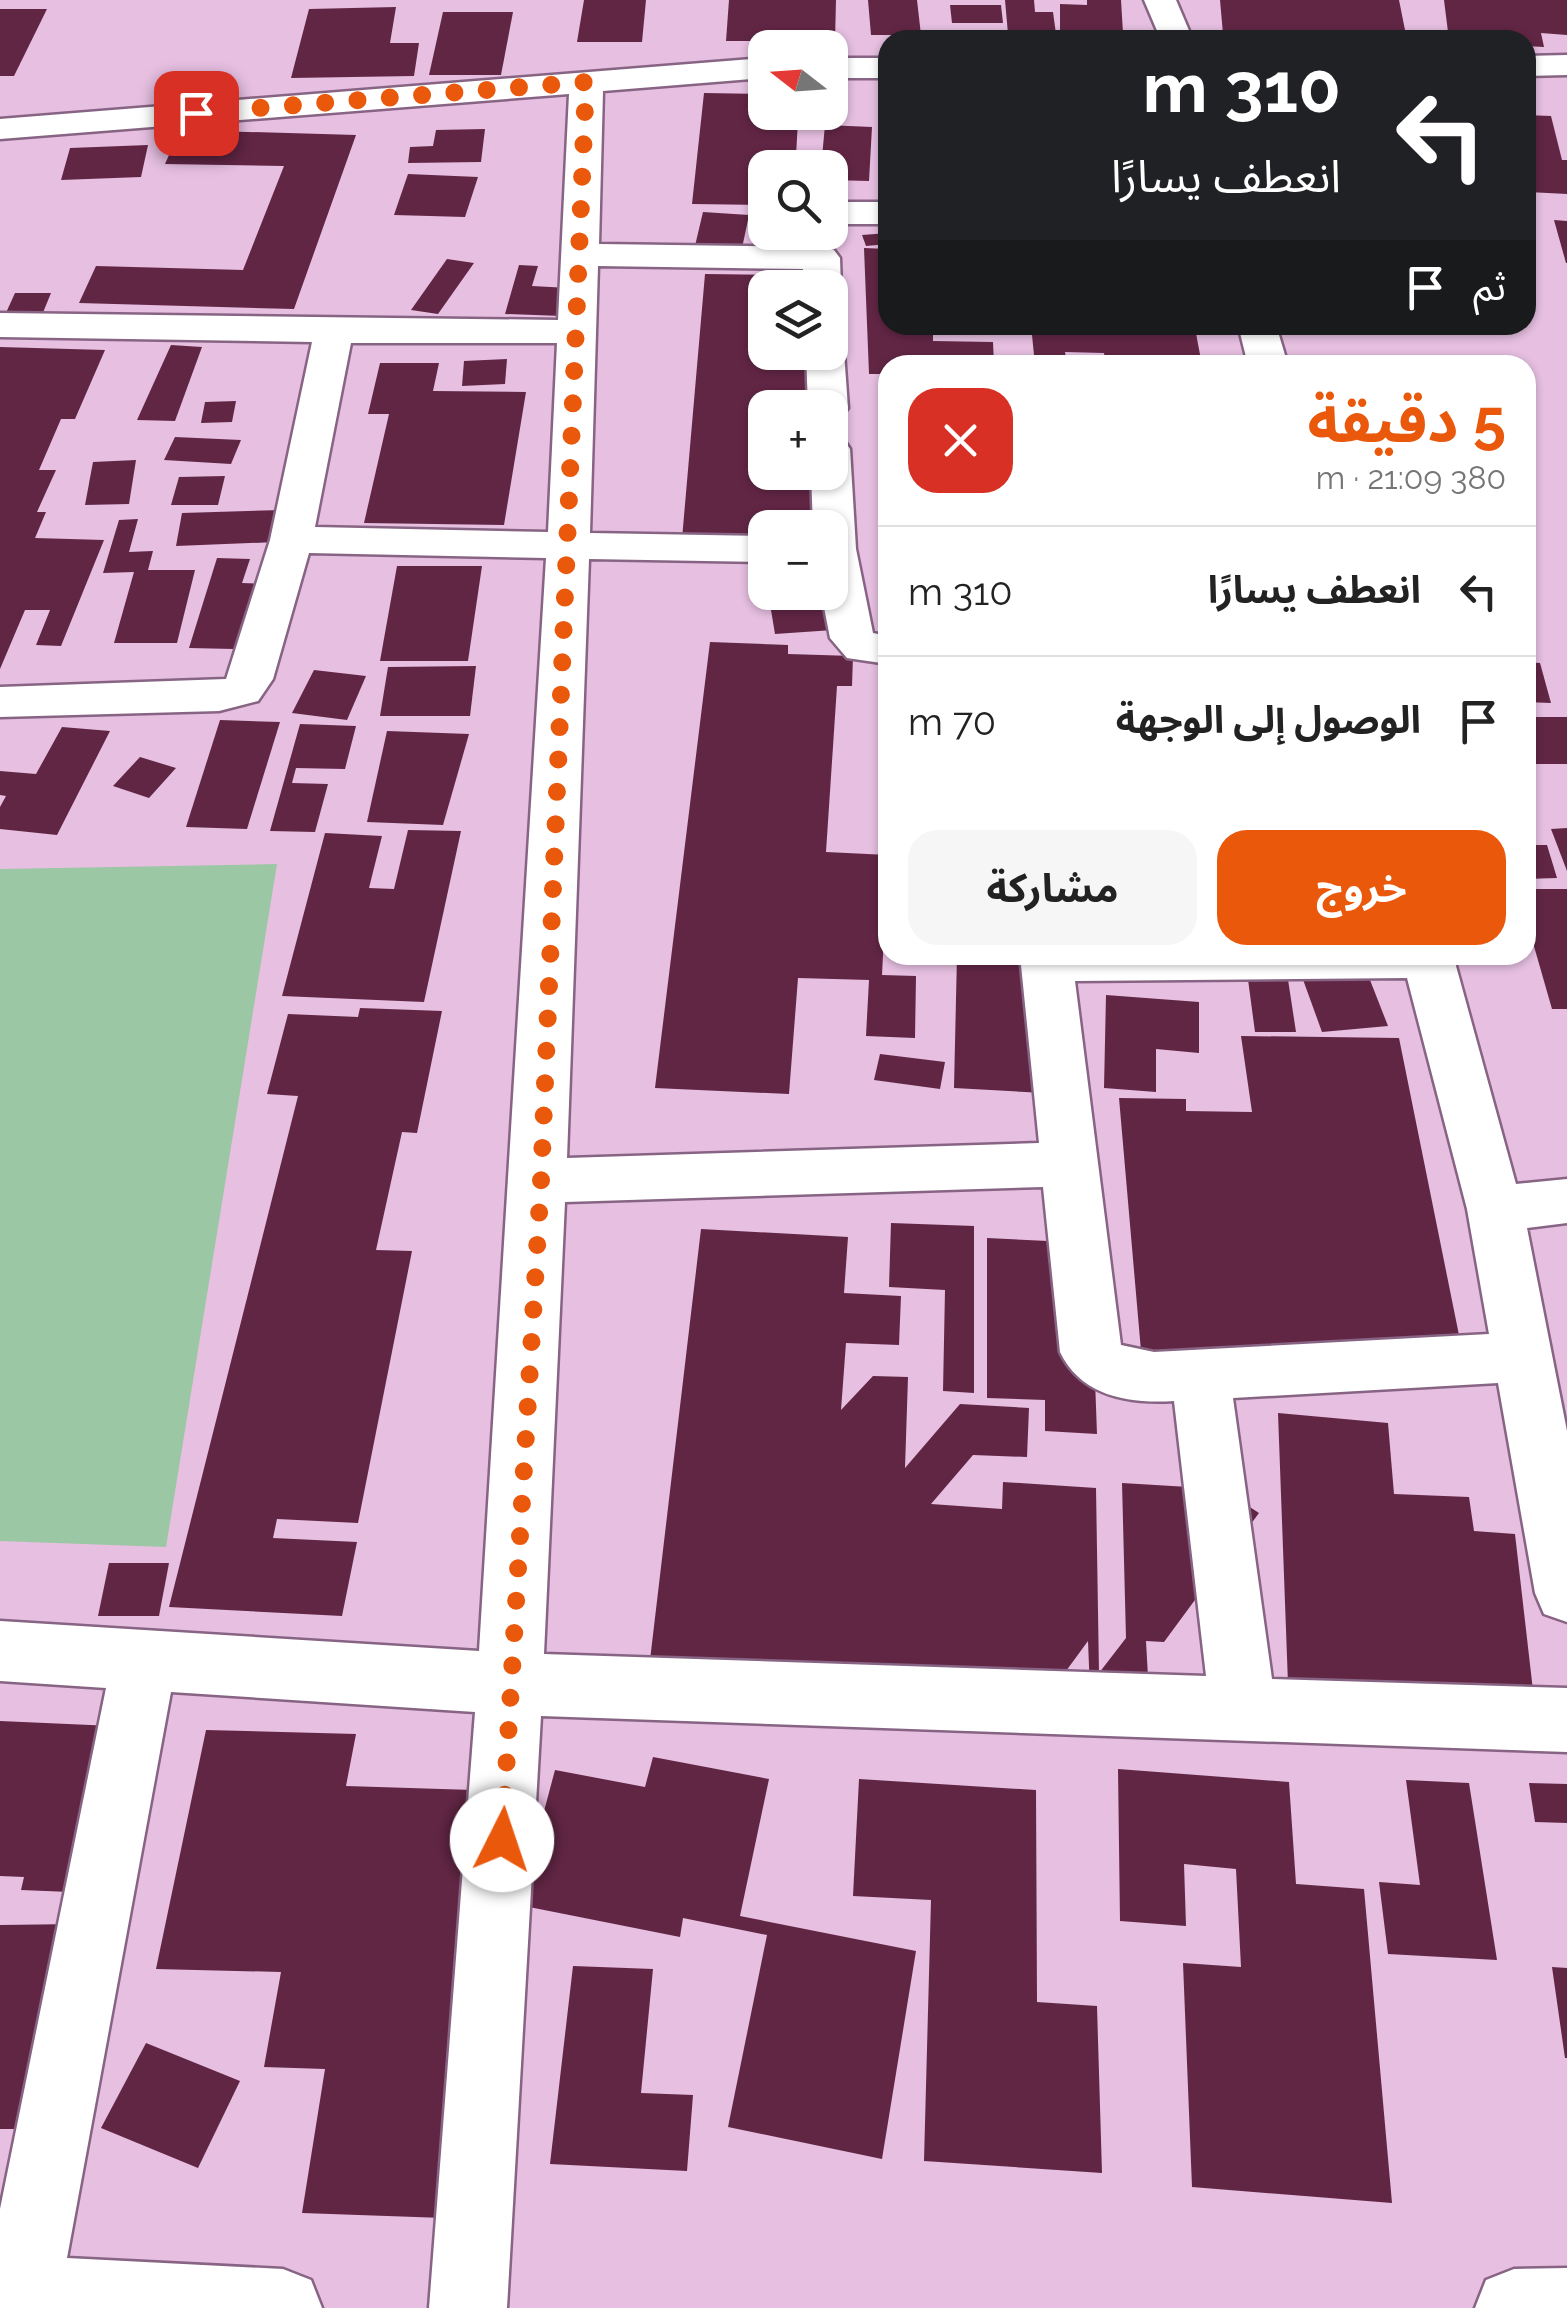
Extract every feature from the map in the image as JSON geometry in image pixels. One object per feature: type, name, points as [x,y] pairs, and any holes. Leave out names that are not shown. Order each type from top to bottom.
[{"type":"street","points":[[1160,0],[1173,30]]},
{"type":"street","points":[[1536,66],[1567,66]]},
{"type":"street","points":[[848,68],[878,68]]},
{"type":"street","points":[[0,129],[748,69]]},
{"type":"street","points":[[468,2308],[513,1684],[541,1181],[586,82]]},
{"type":"street","points":[[848,213],[878,213]]},
{"type":"street","points":[[580,256],[821,259]]},
{"type":"street","points":[[0,325],[576,332]]},
{"type":"street","points":[[0,702],[219,696],[242,690],[250,680],[291,540],[334,331]]},
{"type":"street","points":[[291,540],[748,549]]},
{"type":"street","points":[[846,610],[854,642],[878,648]]},
{"type":"street","points":[[1048,965],[1089,1352],[1102,1368],[1118,1375],[1200,1374],[1526,1357]]},
{"type":"street","points":[[1430,965],[1496,1209],[1567,1592]]},
{"type":"street","points":[[541,1181],[1068,1164]]},
{"type":"street","points":[[1496,1209],[1567,1201]]},
{"type":"street","points":[[1200,1374],[1242,1709]]},
{"type":"street","points":[[0,1651],[145,1657],[513,1684],[1567,1720]]},
{"type":"street","points":[[145,1657],[13,2299],[283,2308]]},
{"type":"street","points":[[1514,2308],[1567,2307]]},
{"type":"green space","points":[[277,864],[166,1547],[0,1541],[0,869]]},
{"type":"building","points":[[584,0],[646,0],[642,42],[577,42]]},
{"type":"building","points":[[729,0],[836,0],[835,30],[748,30],[748,41],[726,41]]},
{"type":"building","points":[[868,0],[917,0],[920,30],[878,30],[878,35],[871,35]]},
{"type":"building","points":[[1005,0],[1034,0],[1035,12],[1053,12],[1055,30],[1008,30]]},
{"type":"building","points":[[1087,0],[1121,0],[1123,30],[1060,30],[1060,4],[1087,5]]},
{"type":"building","points":[[1220,0],[1399,0],[1405,30],[1223,30]]},
{"type":"building","points":[[1444,0],[1567,0],[1567,35],[1541,33],[1544,47],[1536,47],[1536,30],[1448,30]]},
{"type":"building","points":[[950,5],[1001,5],[1003,23],[952,23]]},
{"type":"building","points":[[396,7],[390,43],[419,43],[414,76],[291,78],[309,9]]},
{"type":"building","points":[[0,9],[47,9],[14,76],[0,76]]},
{"type":"building","points":[[443,12],[513,12],[501,75],[429,75]]},
{"type":"building","points":[[704,93],[748,94],[748,130],[797,130],[796,150],[748,150],[748,205],[692,204]]},
{"type":"building","points":[[1536,115],[1551,116],[1562,160],[1567,160],[1567,194],[1536,192]]},
{"type":"building","points":[[872,127],[869,181],[848,180],[848,150],[823,150],[825,130]]},
{"type":"building","points":[[485,129],[481,162],[408,163],[410,147],[433,146],[436,130]]},
{"type":"building","points":[[180,130],[356,135],[294,309],[79,303],[96,266],[243,270],[284,166],[165,164]]},
{"type":"building","points":[[148,145],[141,177],[61,180],[70,148]]},
{"type":"building","points":[[408,174],[478,177],[465,217],[394,215]]},
{"type":"building","points":[[703,212],[748,215],[741,253],[694,250]]},
{"type":"building","points":[[1554,220],[1567,221],[1567,263],[1566,263]]},
{"type":"building","points":[[878,234],[878,245],[866,246],[862,235]]},
{"type":"building","points":[[864,248],[878,249],[878,335],[933,335],[933,341],[993,342],[994,355],[878,355],[878,374],[869,374]]},
{"type":"building","points":[[447,259],[474,263],[438,314],[411,310]]},
{"type":"building","points":[[519,265],[538,266],[532,286],[569,288],[562,316],[505,314]]},
{"type":"building","points":[[705,274],[748,275],[748,370],[832,370],[831,390],[748,390],[748,490],[829,490],[829,510],[748,510],[748,540],[682,539]]},
{"type":"building","points":[[15,293],[51,293],[42,315],[5,315]]},
{"type":"building","points":[[1032,335],[1196,335],[1200,355],[1065,352],[1065,355],[1034,355]]},
{"type":"building","points":[[171,345],[202,347],[175,421],[137,420]]},
{"type":"building","points":[[0,347],[105,350],[75,419],[61,419],[39,470],[56,470],[37,512],[46,512],[35,538],[104,540],[61,646],[36,645],[50,610],[25,610],[0,669]]},
{"type":"building","points":[[507,359],[505,384],[462,386],[464,361]]},
{"type":"building","points":[[380,363],[439,363],[433,391],[526,392],[504,525],[364,523],[389,414],[368,414]]},
{"type":"building","points":[[236,401],[232,422],[201,423],[205,402]]},
{"type":"building","points":[[175,437],[241,440],[231,464],[164,460]]},
{"type":"building","points":[[136,460],[129,504],[85,505],[93,462]]},
{"type":"building","points":[[225,476],[218,505],[171,505],[179,477]]},
{"type":"building","points":[[281,510],[276,542],[176,546],[182,513]]},
{"type":"building","points":[[138,519],[129,552],[153,551],[148,570],[195,570],[177,643],[114,643],[134,572],[103,573],[119,520]]},
{"type":"building","points":[[217,558],[250,559],[242,583],[267,584],[276,650],[189,648]]},
{"type":"building","points":[[397,566],[482,566],[468,661],[380,661]]},
{"type":"building","points":[[771,610],[843,610],[848,629],[775,634]]},
{"type":"building","points":[[710,642],[788,645],[788,654],[853,656],[852,686],[837,686],[826,852],[878,855],[878,965],[882,965],[882,975],[916,976],[915,1038],[866,1036],[869,980],[798,978],[789,1094],[655,1088]]},
{"type":"building","points":[[1536,663],[1540,663],[1551,703],[1536,702]]},
{"type":"building","points":[[476,666],[470,716],[380,716],[388,667]]},
{"type":"building","points":[[314,670],[366,676],[347,720],[292,713]]},
{"type":"building","points":[[1536,717],[1567,717],[1567,764],[1536,764]]},
{"type":"building","points":[[220,720],[280,722],[247,829],[186,827]]},
{"type":"building","points":[[300,724],[356,726],[345,769],[296,768],[292,783],[328,784],[315,832],[270,831]]},
{"type":"building","points":[[62,727],[110,731],[57,835],[0,829],[0,807],[6,796],[0,795],[0,771],[36,774]]},
{"type":"building","points":[[387,731],[469,734],[443,825],[367,822]]},
{"type":"building","points":[[140,757],[176,768],[149,798],[113,786]]},
{"type":"building","points":[[1567,828],[1567,871],[1551,829]]},
{"type":"building","points":[[408,830],[461,831],[424,1002],[282,996],[325,833],[382,836],[369,888],[394,889]]},
{"type":"building","points":[[1536,845],[1547,845],[1557,878],[1536,879]]},
{"type":"building","points":[[1536,889],[1567,889],[1567,1009],[1552,1009],[1536,953]]},
{"type":"building","points":[[957,965],[1058,965],[1060,1094],[954,1088]]},
{"type":"building","points":[[1298,965],[1364,965],[1388,1026],[1322,1032]]},
{"type":"building","points":[[1247,972],[1287,973],[1296,1032],[1255,1032]]},
{"type":"building","points":[[1106,995],[1199,1002],[1199,1053],[1156,1049],[1156,1092],[1104,1088]]},
{"type":"building","points":[[360,1008],[442,1011],[417,1133],[402,1132],[376,1250],[412,1251],[358,1523],[277,1519],[273,1538],[357,1542],[342,1616],[169,1607],[298,1096],[267,1094],[288,1014],[358,1017]]},
{"type":"building","points":[[1241,1036],[1399,1038],[1462,1350],[1141,1351],[1119,1098],[1186,1099],[1186,1111],[1252,1112]]},
{"type":"building","points":[[880,1054],[945,1062],[940,1089],[874,1080]]},
{"type":"building","points":[[891,1223],[974,1226],[974,1393],[943,1391],[945,1290],[889,1287]]},
{"type":"building","points":[[701,1229],[848,1237],[844,1293],[901,1296],[899,1345],[846,1343],[841,1410],[873,1376],[908,1377],[905,1468],[960,1404],[1029,1408],[1027,1457],[973,1455],[931,1504],[1002,1509],[1003,1482],[1096,1488],[1099,1673],[1126,1638],[1122,1483],[1222,1489],[1259,1513],[1164,1642],[1146,1641],[1149,1695],[1090,1691],[1088,1641],[1055,1686],[650,1660]]},
{"type":"building","points":[[987,1238],[1090,1243],[1097,1434],[1045,1431],[1045,1400],[987,1398]]},
{"type":"building","points":[[1278,1413],[1388,1423],[1394,1494],[1469,1497],[1474,1531],[1515,1534],[1535,1708],[1288,1684]]},
{"type":"building","points":[[109,1563],[169,1563],[159,1616],[98,1616]]},
{"type":"building","points":[[0,1721],[158,1728],[119,1894],[21,1890],[24,1877],[0,1876]]},
{"type":"building","points":[[206,1730],[356,1734],[346,1786],[505,1791],[444,2218],[302,2213],[325,2069],[264,2067],[281,1972],[156,1969]]},
{"type":"building","points":[[653,1757],[769,1779],[740,1916],[916,1951],[882,2159],[728,2127],[767,1935],[683,1918],[680,1937],[519,1905],[555,1770],[645,1787]]},
{"type":"building","points":[[1118,1769],[1289,1782],[1296,1884],[1364,1889],[1392,2203],[1192,2187],[1183,1963],[1241,1967],[1236,1869],[1184,1864],[1186,1926],[1120,1921]]},
{"type":"building","points":[[859,1779],[1036,1790],[1037,2002],[1097,2006],[1102,2173],[924,2161],[931,1900],[853,1896]]},
{"type":"building","points":[[1406,1780],[1469,1783],[1497,1960],[1388,1954],[1379,1882],[1420,1885]]},
{"type":"building","points":[[1529,1783],[1567,1784],[1567,1823],[1535,1822]]},
{"type":"building","points":[[77,1924],[77,2129],[0,2129],[0,1925]]},
{"type":"building","points":[[573,1966],[653,1969],[641,2093],[693,2095],[687,2171],[550,2164]]},
{"type":"building","points":[[1552,1967],[1567,1968],[1567,2058],[1565,2058]]},
{"type":"building","points":[[146,2043],[240,2081],[198,2168],[101,2128]]},
{"type":"route","points":[[196,113],[586,82],[541,1181],[502,1840]]}]
